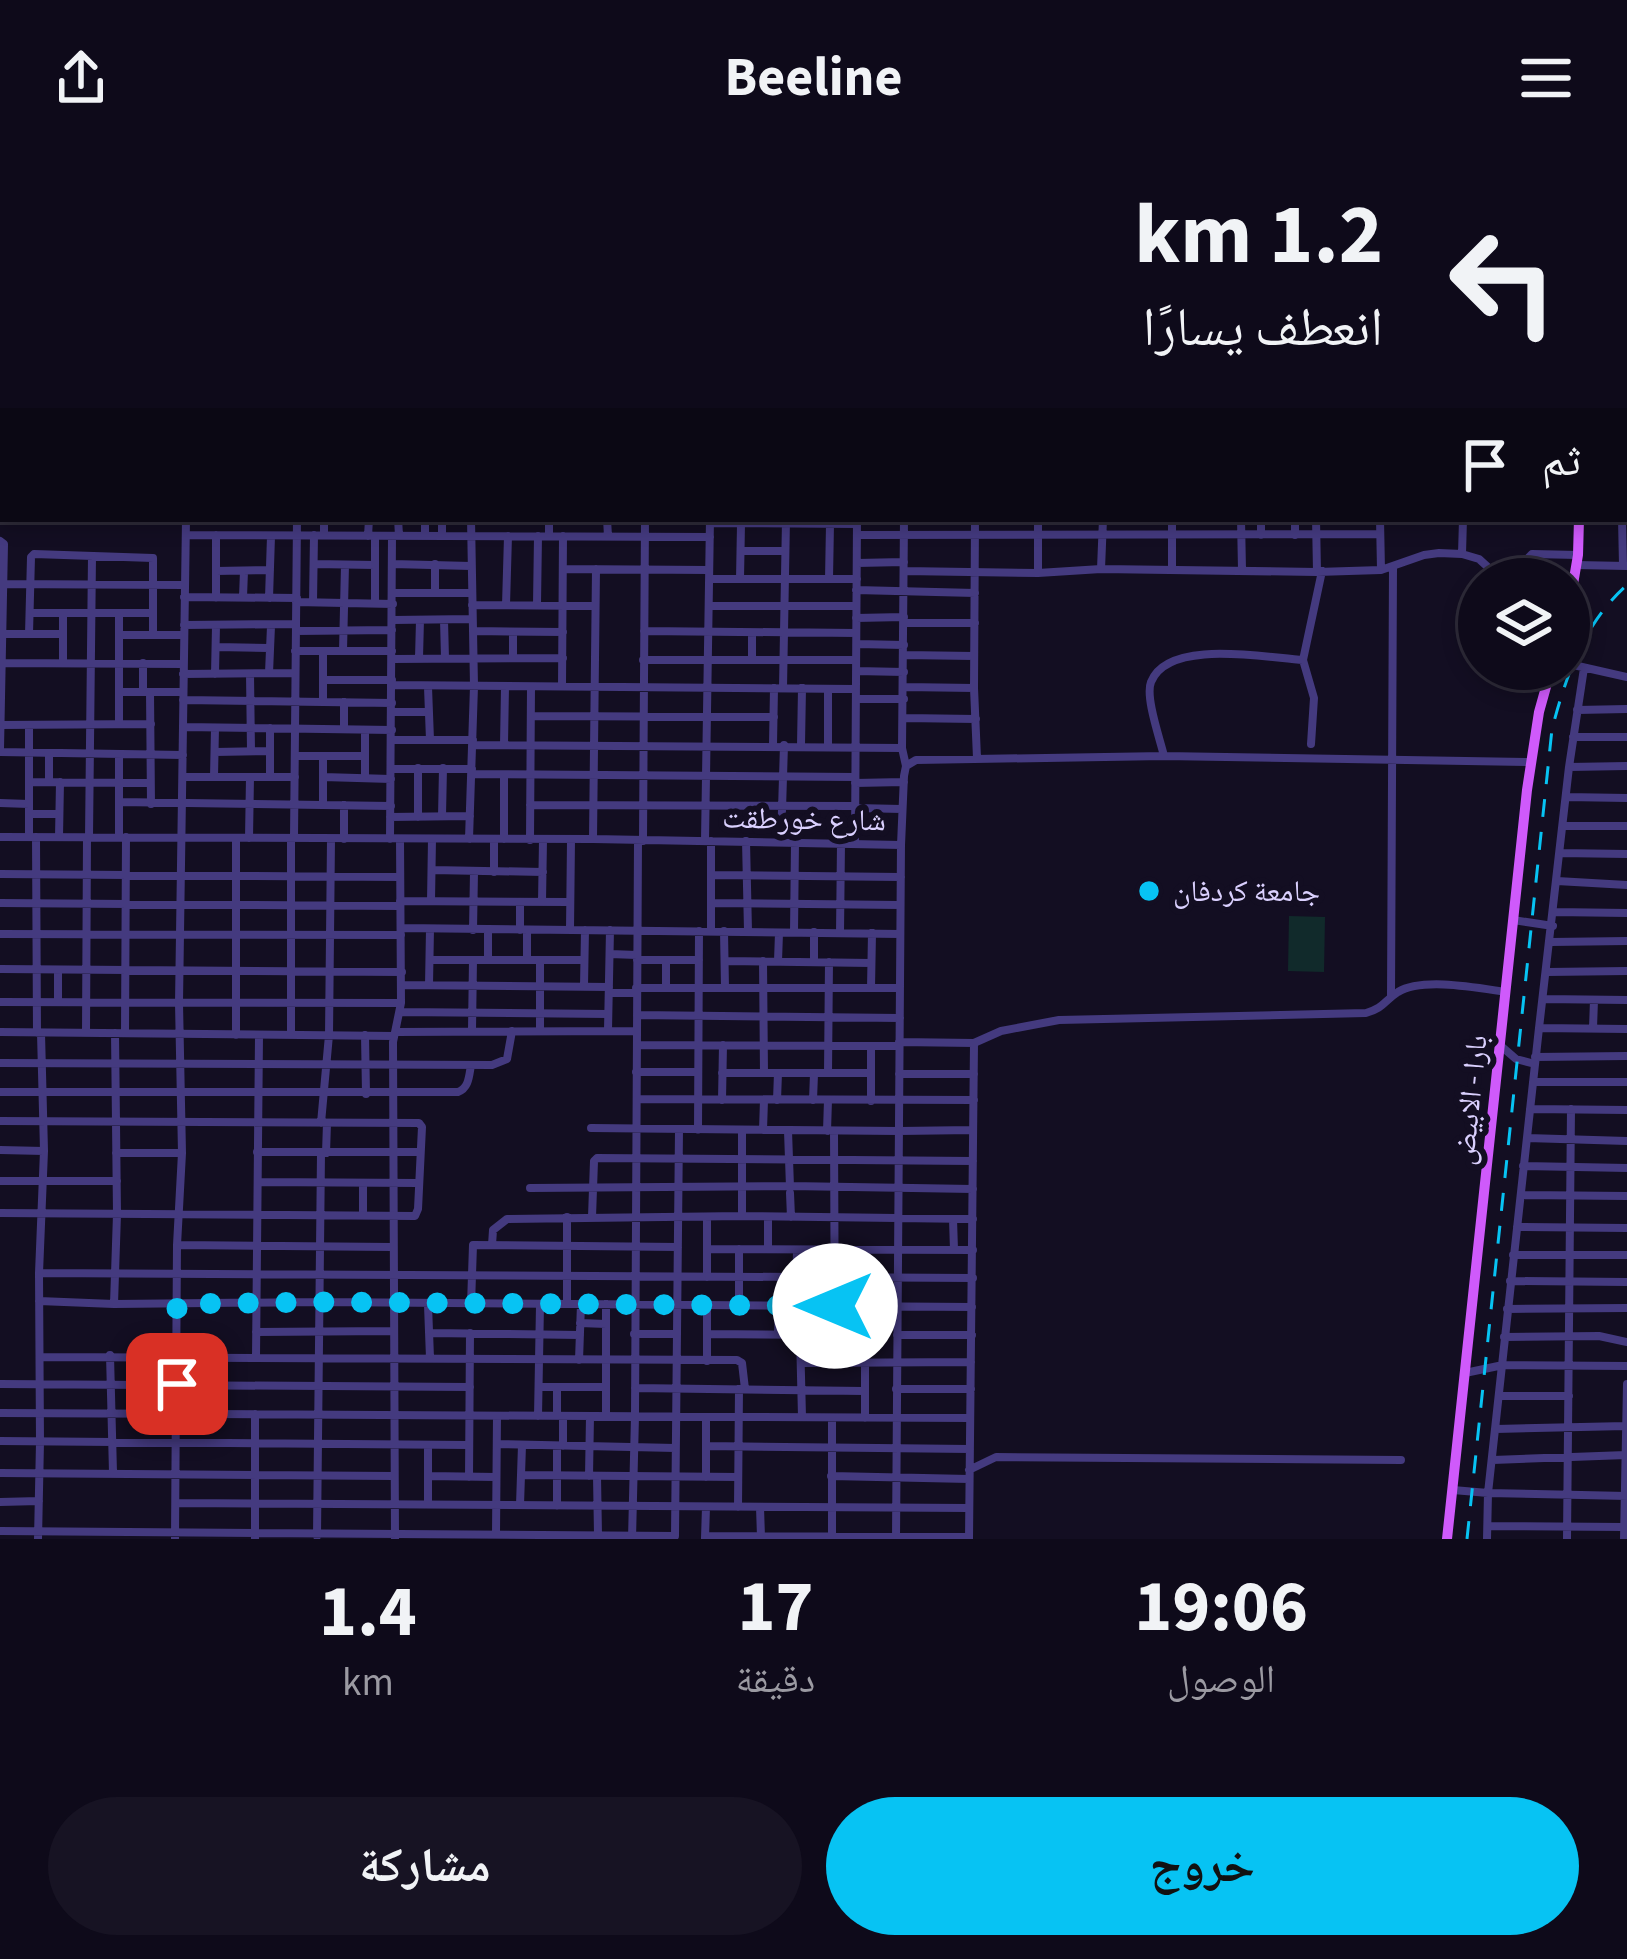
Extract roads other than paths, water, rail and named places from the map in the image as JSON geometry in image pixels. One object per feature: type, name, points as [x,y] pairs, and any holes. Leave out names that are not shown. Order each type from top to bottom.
[{"type":"main road","points":[[1577,558],[1579,522]]},
{"type":"main road","name":"بارا - الابيض","points":[[1447,1539],[1512,920],[1531,762],[1545,690]]},
{"type":"street","points":[[175,1535],[186,522]]},
{"type":"street","points":[[251,522],[251,535]]},
{"type":"street","points":[[291,1035],[297,522]]},
{"type":"street","points":[[313,602],[314,564],[323,522]]},
{"type":"street","points":[[370,522],[375,603]]},
{"type":"street","points":[[395,1536],[393,1064],[402,972],[391,774],[392,564],[398,522]]},
{"type":"street","points":[[425,522],[425,535]]},
{"type":"street","points":[[442,522],[442,535]]},
{"type":"street","points":[[469,839],[474,686],[471,522]]},
{"type":"street","points":[[537,604],[548,522]]},
{"type":"street","points":[[607,522],[608,536]]},
{"type":"street","points":[[632,1537],[645,522]]},
{"type":"street","points":[[710,522],[705,805],[711,931]]},
{"type":"street","points":[[720,522],[830,524],[904,535],[1380,534]]},
{"type":"street","points":[[781,842],[784,776],[774,717],[784,660],[786,522]]},
{"type":"street","points":[[904,522],[902,748],[906,766]]},
{"type":"street","points":[[975,522],[977,758]]},
{"type":"street","points":[[1038,522],[1038,573]]},
{"type":"street","points":[[1101,569],[1103,522]]},
{"type":"street","points":[[1172,522],[1172,569]]},
{"type":"street","points":[[1241,522],[1242,570]]},
{"type":"street","points":[[1261,535],[1262,522]]},
{"type":"street","points":[[1295,522],[1295,535]]},
{"type":"street","points":[[1311,744],[1314,698],[1303,660],[1320,571],[1316,522]]},
{"type":"street","points":[[1380,522],[1382,569]]},
{"type":"street","points":[[1462,554],[1463,522]]},
{"type":"street","points":[[740,579],[741,524]]},
{"type":"street","points":[[829,579],[830,524]]},
{"type":"street","points":[[855,843],[857,526]]},
{"type":"street","points":[[186,536],[710,537]]},
{"type":"street","points":[[216,536],[216,598]]},
{"type":"street","points":[[269,598],[272,536]]},
{"type":"street","points":[[506,605],[508,536]]},
{"type":"street","points":[[562,536],[562,686]]},
{"type":"street","points":[[0,541],[4,544],[0,750],[183,755]]},
{"type":"street","points":[[1590,562],[1625,566],[1625,544]]},
{"type":"street","points":[[741,551],[785,551]]},
{"type":"street","points":[[29,634],[34,554],[151,557],[152,635]]},
{"type":"street","points":[[1528,558],[1532,554],[1562,558]]},
{"type":"street","points":[[857,563],[975,572],[1320,571],[1382,569],[1424,555],[1476,558]]},
{"type":"street","points":[[86,1033],[92,556]]},
{"type":"street","points":[[314,564],[375,565]]},
{"type":"street","points":[[392,564],[471,566]]},
{"type":"street","points":[[434,564],[435,593]]},
{"type":"street","points":[[343,651],[345,565]]},
{"type":"street","points":[[1390,1000],[1393,567]]},
{"type":"street","points":[[563,569],[829,579],[904,591],[975,592]]},
{"type":"street","points":[[593,839],[596,569]]},
{"type":"street","points":[[216,571],[270,570]]},
{"type":"street","points":[[243,597],[244,571]]},
{"type":"street","points":[[1,584],[184,585]]},
{"type":"street","points":[[184,597],[375,603],[435,593],[471,593]]},
{"type":"street","points":[[472,605],[595,605]]},
{"type":"street","points":[[709,606],[856,606]]},
{"type":"street","points":[[30,613],[153,613]]},
{"type":"street","points":[[63,613],[63,663]]},
{"type":"street","points":[[119,613],[119,724]]},
{"type":"street","points":[[856,618],[975,623]]},
{"type":"street","points":[[119,634],[152,635],[216,626],[343,630],[420,620],[472,620]]},
{"type":"street","points":[[419,658],[420,620]]},
{"type":"street","points":[[444,620],[445,658]]},
{"type":"street","points":[[215,674],[216,626]]},
{"type":"street","points":[[269,673],[271,626]]},
{"type":"street","points":[[319,630],[323,701]]},
{"type":"street","points":[[644,631],[784,633],[974,656]]},
{"type":"street","points":[[472,632],[563,632]]},
{"type":"street","points":[[513,632],[513,658]]},
{"type":"street","points":[[752,633],[752,659]]},
{"type":"street","points":[[1,634],[63,634]]},
{"type":"street","points":[[216,647],[269,648]]},
{"type":"street","points":[[296,651],[419,658],[563,658]]},
{"type":"street","points":[[1165,757],[1149,695],[1150,684],[1161,669],[1202,654],[1303,660]]},
{"type":"street","points":[[643,661],[784,660],[904,672]]},
{"type":"street","points":[[0,663],[119,662],[215,674],[295,673]]},
{"type":"street","points":[[143,663],[151,724],[151,803]]},
{"type":"street","points":[[1590,669],[1627,677]]},
{"type":"street","points":[[250,674],[250,751]]},
{"type":"street","points":[[322,680],[428,687],[828,688],[904,699]]},
{"type":"street","points":[[428,687],[430,740]]},
{"type":"street","points":[[504,744],[505,687]]},
{"type":"street","points":[[530,840],[531,687]]},
{"type":"street","points":[[904,687],[974,688]]},
{"type":"street","points":[[801,745],[802,688]]},
{"type":"street","points":[[828,688],[828,746]]},
{"type":"street","points":[[1487,1539],[1510,1281],[1580,690]]},
{"type":"street","points":[[119,692],[344,702],[429,712]]},
{"type":"street","points":[[344,702],[344,729]]},
{"type":"street","points":[[1577,710],[1627,709]]},
{"type":"street","points":[[531,716],[774,717]]},
{"type":"street","points":[[904,718],[976,719]]},
{"type":"street","points":[[0,725],[151,724]]},
{"type":"street","points":[[29,725],[44,1151],[38,1535]]},
{"type":"street","points":[[183,728],[365,730],[504,744],[902,748]]},
{"type":"street","points":[[214,777],[215,728]]},
{"type":"street","points":[[270,728],[270,777]]},
{"type":"street","points":[[365,730],[365,778]]},
{"type":"street","points":[[1573,737],[1627,737]]},
{"type":"street","points":[[215,752],[269,752]]},
{"type":"street","points":[[49,754],[59,837]]},
{"type":"street","points":[[114,1304],[116,1063],[125,1003],[127,903],[119,754]]},
{"type":"street","points":[[295,756],[365,756]]},
{"type":"street","points":[[322,756],[323,805]]},
{"type":"street","name":"شارع خورطقت","points":[[0,837],[901,845],[906,766],[916,760],[1165,757],[1531,762]]},
{"type":"street","points":[[1569,767],[1627,766]]},
{"type":"street","points":[[418,768],[418,817]]},
{"type":"street","points":[[442,768],[442,816]]},
{"type":"street","points":[[323,778],[442,768],[504,775],[784,776],[904,782]]},
{"type":"street","points":[[494,872],[504,775]]},
{"type":"street","points":[[183,777],[295,777]]},
{"type":"street","points":[[249,838],[250,778]]},
{"type":"street","points":[[29,782],[150,783]]},
{"type":"street","points":[[1566,797],[1627,798]]},
{"type":"street","points":[[119,802],[391,806]]},
{"type":"street","points":[[0,803],[59,814]]},
{"type":"street","points":[[344,805],[344,839]]},
{"type":"street","points":[[530,805],[902,808]]},
{"type":"street","points":[[391,817],[470,816]]},
{"type":"street","points":[[1564,826],[1627,826]]},
{"type":"street","points":[[236,838],[236,1035]]},
{"type":"street","points":[[317,1537],[320,1183],[329,1034],[331,838]]},
{"type":"street","points":[[431,901],[432,839]]},
{"type":"street","points":[[542,902],[543,839]]},
{"type":"street","points":[[570,929],[571,840]]},
{"type":"street","points":[[746,841],[748,931]]},
{"type":"street","points":[[794,932],[795,842]]},
{"type":"street","points":[[840,933],[841,843]]},
{"type":"street","points":[[896,1538],[901,845]]},
{"type":"street","points":[[1560,853],[1627,854]]},
{"type":"street","points":[[432,870],[543,872]]},
{"type":"street","points":[[473,872],[473,930]]},
{"type":"street","points":[[0,874],[400,877]]},
{"type":"street","points":[[711,875],[901,877]]},
{"type":"street","points":[[1557,881],[1627,885]]},
{"type":"street","points":[[520,902],[527,960]]},
{"type":"street","points":[[0,903],[570,902]]},
{"type":"street","points":[[711,903],[901,905]]},
{"type":"street","points":[[1554,912],[1627,913]]},
{"type":"street","points":[[1512,920],[1552,926]]},
{"type":"street","points":[[0,934],[331,936],[430,929],[584,929],[900,934]]},
{"type":"street","points":[[429,985],[430,929]]},
{"type":"street","points":[[584,929],[584,986]]},
{"type":"street","points":[[608,1030],[610,930]]},
{"type":"street","points":[[488,931],[488,960]]},
{"type":"street","points":[[698,1130],[699,931]]},
{"type":"street","points":[[724,931],[724,988]]},
{"type":"street","points":[[778,962],[779,932]]},
{"type":"street","points":[[814,932],[814,962]]},
{"type":"street","points":[[871,988],[872,933]]},
{"type":"street","points":[[1551,942],[1627,941]]},
{"type":"street","points":[[610,955],[699,960]]},
{"type":"street","points":[[430,960],[584,960]]},
{"type":"street","points":[[472,1030],[473,960]]},
{"type":"street","points":[[540,960],[541,1030]]},
{"type":"street","points":[[666,960],[666,988]]},
{"type":"street","points":[[724,961],[872,963]]},
{"type":"street","points":[[763,961],[764,1072]]},
{"type":"street","points":[[828,1073],[829,962]]},
{"type":"street","points":[[0,969],[402,972]]},
{"type":"street","points":[[58,970],[58,1002]]},
{"type":"street","points":[[1547,972],[1627,970]]},
{"type":"street","points":[[401,985],[584,986],[636,991],[900,988]]},
{"type":"street","points":[[637,1046],[974,1043],[1045,1021],[1366,1012],[1384,1006],[1401,991],[1430,986],[1505,992]]},
{"type":"street","points":[[1543,1000],[1627,1000]]},
{"type":"street","points":[[1593,1029],[1594,1000]]},
{"type":"street","points":[[0,1002],[291,1003],[401,1007],[423,1013],[608,1014]]},
{"type":"street","points":[[423,1013],[423,1031]]},
{"type":"street","points":[[637,1016],[900,1018]]},
{"type":"street","points":[[1539,1028],[1627,1029]]},
{"type":"street","points":[[0,1063],[492,1065],[507,1059],[512,1030]]},
{"type":"street","points":[[0,1032],[260,1036],[636,1030]]},
{"type":"street","points":[[365,1035],[366,1094]]},
{"type":"street","points":[[256,1358],[260,1036]]},
{"type":"street","points":[[706,1507],[706,1538],[969,1538],[974,1043]]},
{"type":"street","points":[[722,1045],[722,1100]]},
{"type":"street","points":[[1500,1045],[1516,1059],[1627,1056]]},
{"type":"street","points":[[871,1046],[872,1101]]},
{"type":"street","points":[[0,1091],[393,1094],[463,1090],[471,1065]]},
{"type":"street","points":[[636,1072],[698,1072]]},
{"type":"street","points":[[722,1072],[872,1073]]},
{"type":"street","points":[[777,1100],[778,1073]]},
{"type":"street","points":[[814,1074],[814,1100]]},
{"type":"street","points":[[899,1074],[974,1074]]},
{"type":"street","points":[[1533,1082],[1627,1082]]},
{"type":"street","points":[[637,1099],[974,1100]]},
{"type":"street","points":[[763,1130],[764,1100]]},
{"type":"street","points":[[828,1100],[835,1186],[835,1363]]},
{"type":"street","points":[[1529,1109],[1627,1110]]},
{"type":"street","points":[[1567,1539],[1570,1109]]},
{"type":"street","points":[[0,1121],[421,1124],[417,1215],[0,1213]]},
{"type":"street","points":[[591,1128],[973,1130]]},
{"type":"street","points":[[0,1531],[38,1535],[675,1537],[679,1130]]},
{"type":"street","points":[[742,1130],[742,1216]]},
{"type":"street","points":[[788,1131],[790,1217]]},
{"type":"street","points":[[1526,1138],[1627,1141]]},
{"type":"street","points":[[0,1150],[44,1151]]},
{"type":"street","points":[[257,1152],[420,1152]]},
{"type":"street","points":[[116,1153],[182,1153]]},
{"type":"street","points":[[592,1217],[595,1159],[973,1161]]},
{"type":"street","points":[[1523,1166],[1627,1168]]},
{"type":"street","points":[[0,1181],[117,1181]]},
{"type":"street","points":[[258,1182],[418,1184]]},
{"type":"street","points":[[362,1184],[363,1215]]},
{"type":"street","points":[[530,1188],[973,1189]]},
{"type":"street","points":[[1520,1195],[1627,1196]]},
{"type":"street","points":[[567,1217],[567,1304]]},
{"type":"street","points":[[706,1277],[707,1217]]},
{"type":"street","points":[[768,1217],[768,1249]]},
{"type":"street","points":[[953,1219],[954,1250]]},
{"type":"street","points":[[492,1245],[492,1232],[504,1220],[973,1219]]},
{"type":"street","points":[[1516,1227],[1627,1228]]},
{"type":"street","points":[[177,1245],[392,1247]]},
{"type":"street","points":[[471,1305],[472,1247],[678,1246]]},
{"type":"street","points":[[707,1249],[974,1250]]},
{"type":"street","points":[[739,1249],[739,1306]]},
{"type":"street","points":[[796,1250],[796,1306]]},
{"type":"street","points":[[1514,1255],[1627,1255]]},
{"type":"street","points":[[39,1273],[973,1278]]},
{"type":"street","points":[[1510,1281],[1627,1282]]},
{"type":"street","points":[[39,1301],[972,1307]]},
{"type":"street","points":[[428,1304],[430,1358]]},
{"type":"street","points":[[579,1360],[580,1304]]},
{"type":"street","points":[[606,1304],[606,1416]]},
{"type":"street","points":[[538,1416],[540,1305]]},
{"type":"street","points":[[707,1306],[707,1361]]},
{"type":"street","points":[[778,1306],[778,1334]]},
{"type":"street","points":[[865,1306],[865,1418]]},
{"type":"street","points":[[1508,1309],[1627,1308]]},
{"type":"street","points":[[580,1323],[606,1324]]},
{"type":"street","points":[[256,1332],[392,1331]]},
{"type":"street","points":[[430,1333],[580,1335]]},
{"type":"street","points":[[470,1333],[470,1477]]},
{"type":"street","points":[[634,1334],[677,1334]]},
{"type":"street","points":[[707,1334],[835,1335]]},
{"type":"street","points":[[800,1334],[802,1417]]},
{"type":"street","points":[[897,1335],[971,1335]]},
{"type":"street","points":[[1504,1337],[1605,1336],[1627,1342]]},
{"type":"street","points":[[110,1355],[113,1473]]},
{"type":"street","points":[[40,1357],[740,1361],[738,1507]]},
{"type":"street","points":[[801,1363],[971,1362]]},
{"type":"street","points":[[1465,1373],[1502,1365],[1627,1366]]},
{"type":"street","points":[[0,1384],[470,1387]]},
{"type":"street","points":[[1624,1539],[1627,1384]]},
{"type":"street","points":[[540,1387],[605,1388]]},
{"type":"street","points":[[557,1387],[557,1506]]},
{"type":"street","points":[[635,1388],[864,1391]]},
{"type":"street","points":[[896,1388],[970,1389]]},
{"type":"street","points":[[1499,1396],[1569,1396]]},
{"type":"street","points":[[0,1413],[970,1418]]},
{"type":"street","points":[[255,1414],[255,1536]]},
{"type":"street","points":[[496,1534],[497,1416]]},
{"type":"street","points":[[590,1416],[598,1537]]},
{"type":"street","points":[[706,1417],[706,1477]]},
{"type":"street","points":[[832,1418],[832,1538]]},
{"type":"street","points":[[1496,1429],[1626,1426]]},
{"type":"street","points":[[0,1442],[470,1445]]},
{"type":"street","points":[[428,1444],[428,1504]]},
{"type":"street","points":[[496,1444],[675,1448]]},
{"type":"street","points":[[520,1505],[522,1445]]},
{"type":"street","points":[[706,1446],[970,1449]]},
{"type":"street","points":[[1493,1460],[1626,1455]]},
{"type":"street","points":[[832,1476],[969,1475],[996,1457],[1401,1460]]},
{"type":"street","points":[[0,1473],[394,1476]]},
{"type":"street","points":[[521,1475],[739,1477]]},
{"type":"street","points":[[428,1476],[496,1477]]},
{"type":"street","points":[[1453,1490],[1625,1496]]},
{"type":"street","points":[[0,1502],[39,1502]]},
{"type":"street","points":[[176,1503],[970,1508]]},
{"type":"street","points":[[760,1508],[760,1537]]},
{"type":"street","points":[[1489,1526],[1623,1527]]},
{"type":"railway","points":[[1467,1539],[1552,729],[1588,633],[1627,585]]},
{"type":"place","name":"جامعة كردفان","points":[[1149,891]]}]
